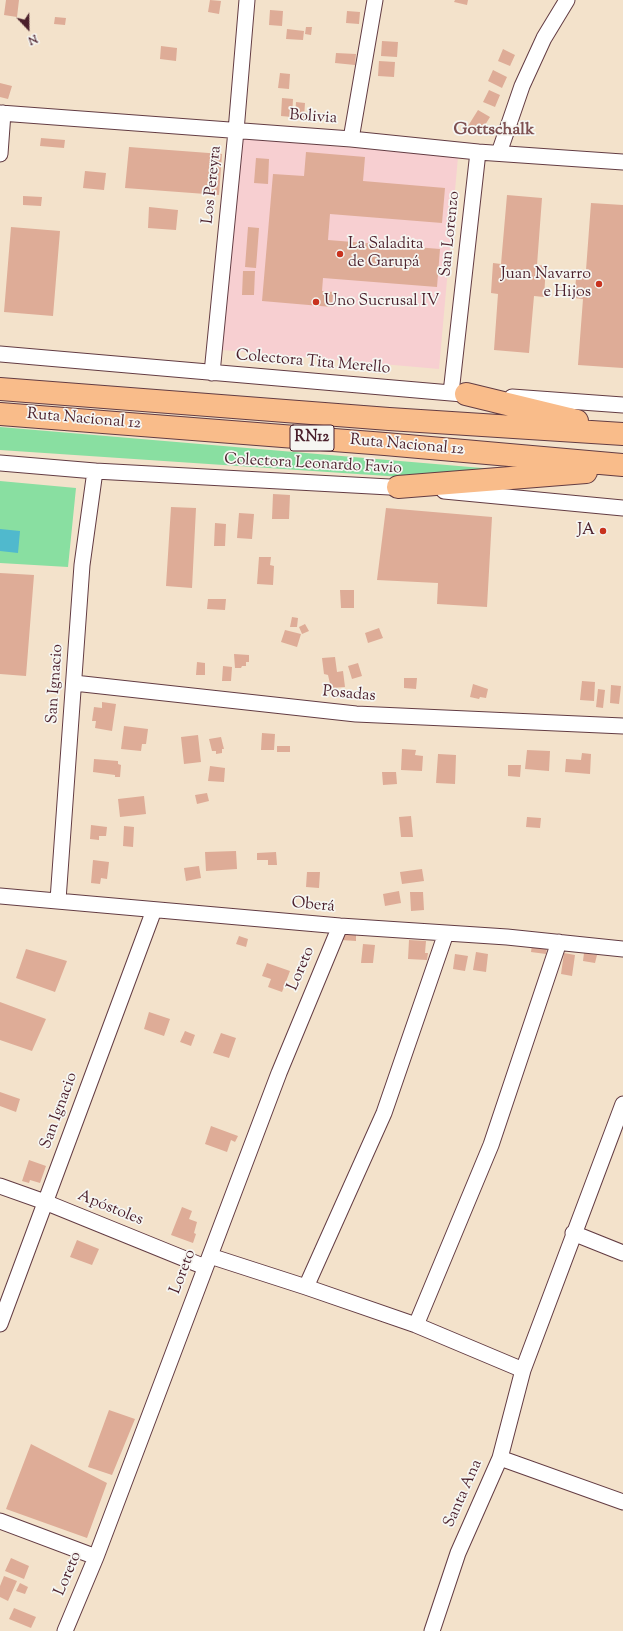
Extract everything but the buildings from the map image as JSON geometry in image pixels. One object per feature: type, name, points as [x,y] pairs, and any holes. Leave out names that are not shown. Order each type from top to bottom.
[{"type":"highway","name":"Ruta Nacional 12","points":[[0,389],[389,419],[623,433]]},
{"type":"highway","points":[[459,394],[623,433]]},
{"type":"highway","name":"Ruta Nacional 12","points":[[0,414],[385,444],[623,465]]},
{"type":"highway","points":[[398,487],[623,470]]},
{"type":"street","name":"Los Pereyra","points":[[212,373],[236,131],[247,0]]},
{"type":"street","points":[[350,139],[375,0]]},
{"type":"street","points":[[499,153],[522,86],[544,38],[567,0]]},
{"type":"street","name":"Bolivia","points":[[2,113],[350,139],[478,152],[623,162]]},
{"type":"street","points":[[0,154],[2,113]]},
{"type":"street","name":"San Lorenzo","points":[[459,394],[478,152]]},
{"type":"street","name":"Colectora Tita Merello","points":[[0,354],[459,394],[623,405]]},
{"type":"street","name":"Colectora Leonardo Favio","points":[[0,463],[95,471],[366,487],[398,487],[623,508]]},
{"type":"street","name":"San Ignacio","points":[[58,900],[82,565],[95,471]]},
{"type":"street","name":"Posadas","points":[[74,683],[356,714],[623,726]]},
{"type":"street","name":"Oberá","points":[[0,896],[340,926],[446,933],[623,948]]},
{"type":"street","name":"San Ignacio","points":[[0,1324],[154,910]]},
{"type":"street","name":"Loreto","points":[[65,1631],[96,1557],[278,1072],[340,926]]},
{"type":"street","points":[[306,1287],[384,1113],[446,933]]},
{"type":"street","points":[[416,1325],[491,1145],[559,942]]},
{"type":"street","name":"Santa Ana","points":[[432,1631],[458,1553],[500,1458],[523,1370],[623,1104]]},
{"type":"street","name":"Apóstoles","points":[[0,1186],[207,1262],[306,1287],[416,1325],[523,1370]]},
{"type":"street","points":[[574,1233],[623,1253]]},
{"type":"street","points":[[500,1458],[623,1502]]},
{"type":"street","points":[[0,1521],[96,1557]]},
{"type":"shaded area","name":"La Saladita de Garupá","points":[[241,138],[458,157],[439,369],[222,350]]},
{"type":"green space","points":[[0,427],[494,469],[432,479],[0,450]]},
{"type":"green space","points":[[0,481],[76,488],[68,567],[0,563]]},
{"type":"water","points":[[0,529],[20,531],[18,553],[0,551]]},
{"type":"place","name":"La Saladita de Garupá","points":[[340,254]]},
{"type":"place","name":"Juan Navarro e Hijos","points":[[599,284]]},
{"type":"place","name":"Uno Sucrusal IV","points":[[316,302]]},
{"type":"place","name":"JA","points":[[603,531]]},
{"type":"district","name":"Gottschalk","points":[[494,131]]}]
